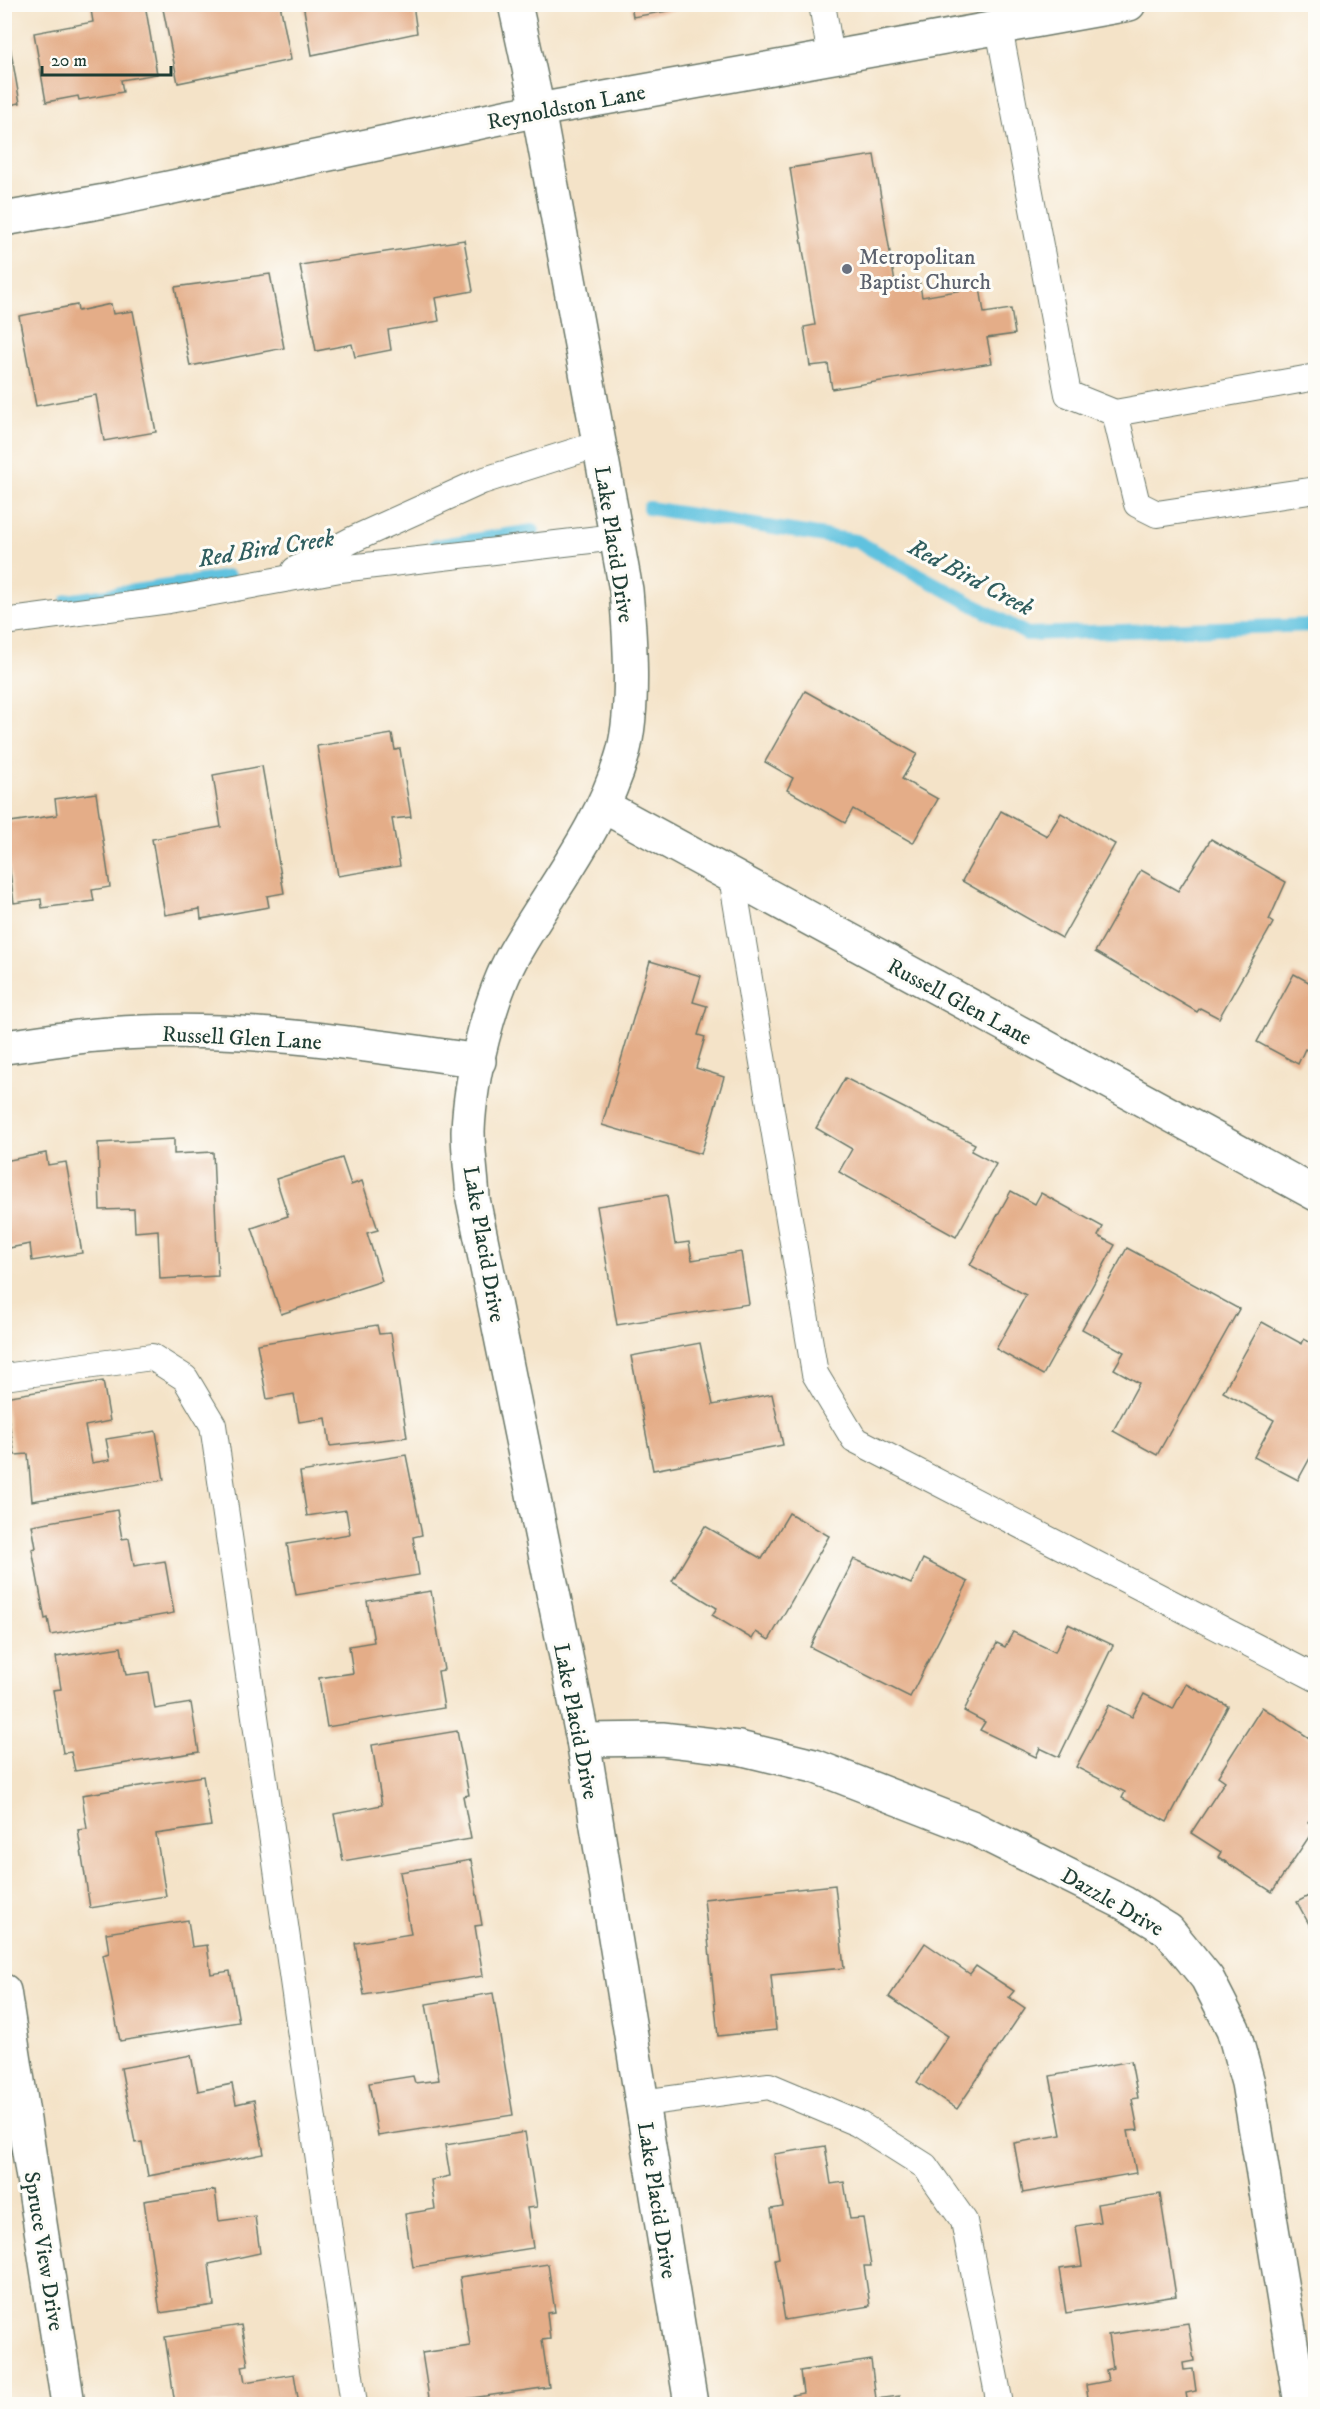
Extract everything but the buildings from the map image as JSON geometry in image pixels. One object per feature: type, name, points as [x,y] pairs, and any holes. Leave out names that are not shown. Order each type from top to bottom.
[{"type":"street","name":"Lake Placid Drive","points":[[515,4],[538,110],[626,590],[630,636],[628,710],[624,751],[605,807],[514,954],[494,1000],[471,1097],[468,1133],[473,1199],[583,1740],[691,2404]]},
{"type":"street","name":"Reynoldston Lane","points":[[4,219],[116,199],[538,110],[1129,4]]},
{"type":"street","name":"Russell Glen Lane","points":[[605,807],[1316,1194]]},
{"type":"street","name":"Russell Glen Lane","points":[[4,1047],[109,1034],[191,1031],[359,1043],[479,1061]]},
{"type":"street","name":"Dazzle Drive","points":[[583,1740],[673,1740],[739,1748],[814,1766],[971,1827],[1124,1903],[1167,1930],[1207,1978],[1233,2029],[1248,2083],[1301,2404]]},
{"type":"street","name":"Spruce View Drive","points":[[4,1991],[68,2404]]},
{"type":"lane","points":[[822,4],[831,57]]},
{"type":"lane","points":[[999,28],[1068,394],[1115,413],[1316,376]]},
{"type":"lane","points":[[1115,413],[1137,504],[1156,514],[1316,490]]},
{"type":"lane","points":[[274,581],[354,539],[482,481],[599,444]]},
{"type":"lane","points":[[4,622],[169,600],[340,569],[616,537]]},
{"type":"lane","points":[[732,877],[815,1374],[854,1439],[1316,1678]]},
{"type":"lane","points":[[4,1377],[152,1357],[185,1378],[213,1425],[354,2404]]},
{"type":"lane","points":[[642,2103],[769,2086],[857,2123],[924,2166],[964,2221],[1000,2404]]},
{"type":"waterway","name":"Red Bird Creek","points":[[649,508],[856,541],[1027,634],[1316,625]]},
{"type":"waterway","name":"Red Bird Creek","points":[[435,546],[533,531]]},
{"type":"waterway","name":"Red Bird Creek","points":[[67,601],[229,577]]},
{"type":"place","name":"Metropolitan Baptist Church","points":[[847,269]]}]
